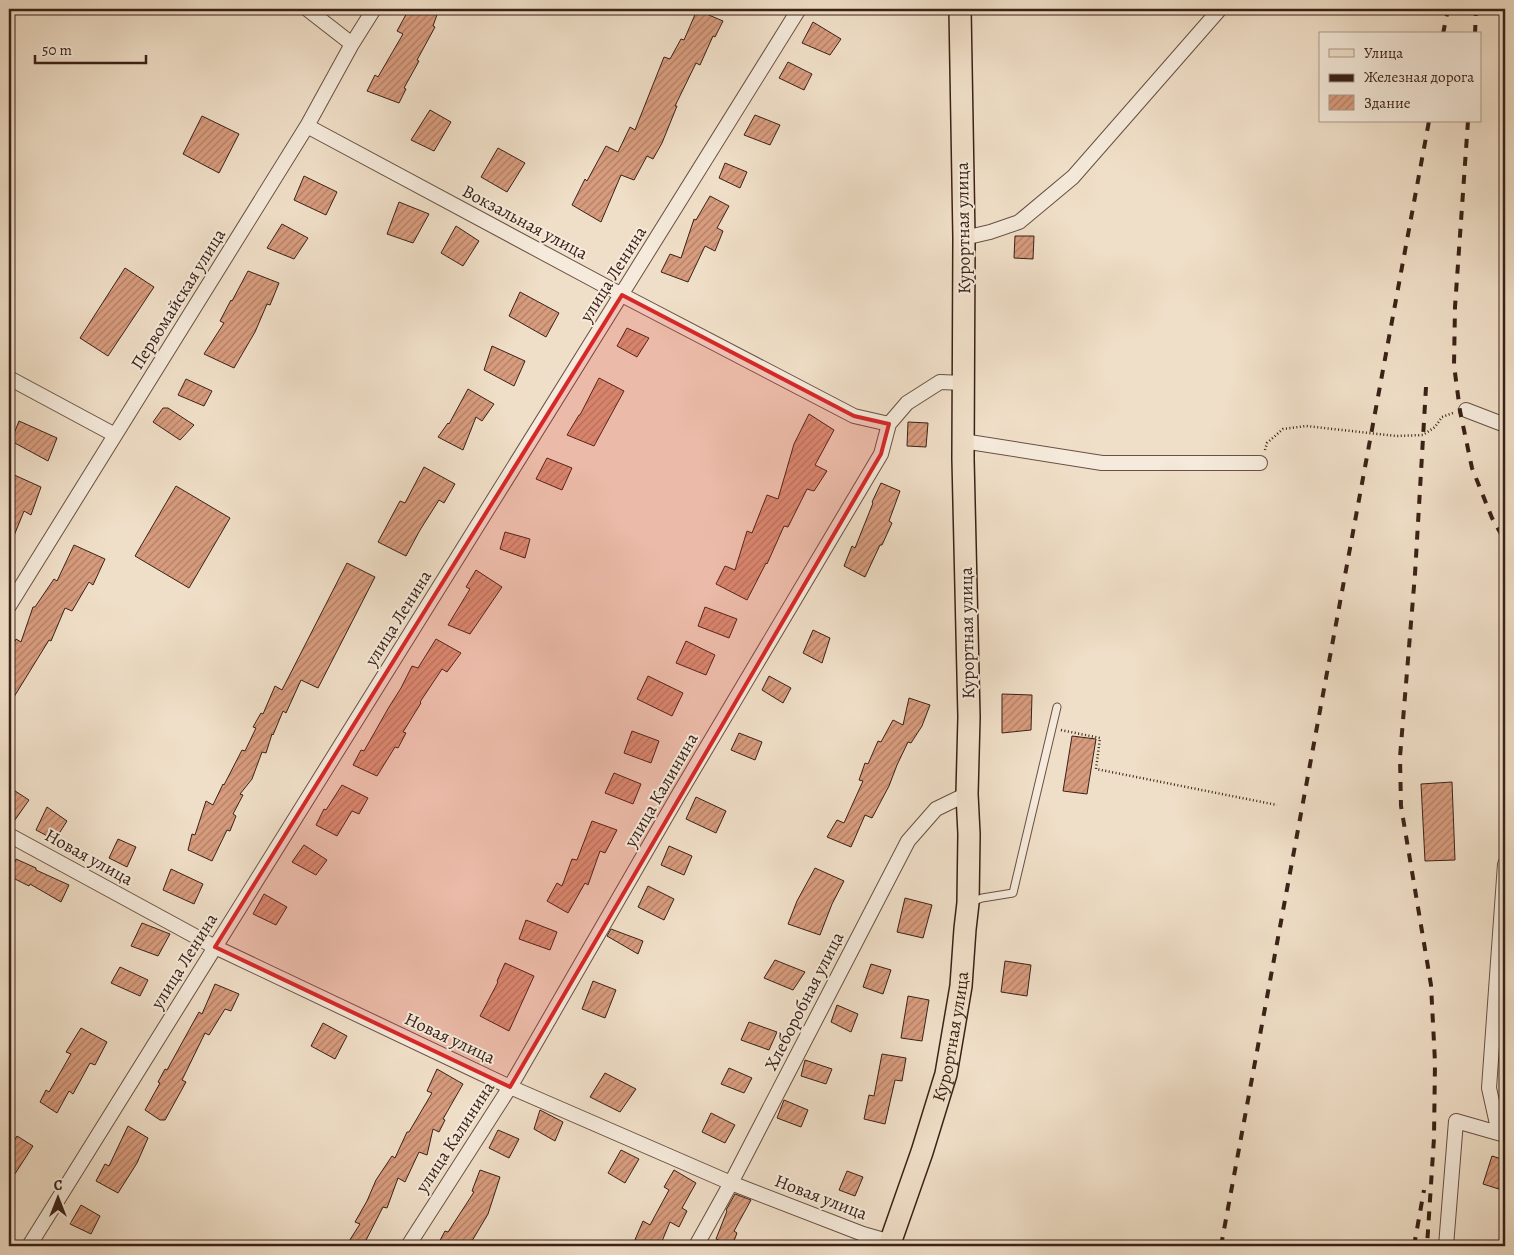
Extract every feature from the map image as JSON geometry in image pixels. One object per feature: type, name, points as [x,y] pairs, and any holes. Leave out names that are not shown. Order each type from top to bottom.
[{"type":"main road","name":"Курортная улица","points":[[890,1244],[922,1152],[946,1074],[961,986],[968,903],[969,717],[963,441],[964,238],[960,9]]},
{"type":"street","points":[[307,9],[352,44]]},
{"type":"street","name":"Первомайская улица","points":[[9,606],[307,126],[352,44],[374,9]]},
{"type":"street","name":"улица Ленина","points":[[29,1246],[799,9]]},
{"type":"street","points":[[964,238],[990,232],[1019,222],[1073,176],[1220,9]]},
{"type":"street","name":"Вокзальная улица","points":[[307,126],[622,295],[854,416],[889,424]]},
{"type":"street","points":[[9,378],[115,435]]},
{"type":"street","name":"улица Калинина","points":[[408,1246],[510,1087],[881,454],[889,424],[907,403],[940,382],[964,383]]},
{"type":"street","points":[[1466,410],[1505,425]]},
{"type":"street","points":[[963,441],[1102,464],[1260,463]]},
{"type":"street","name":"Хлеборобная улица","points":[[696,1246],[732,1183],[908,841],[936,809],[968,794]]},
{"type":"street","name":"Новая улица","points":[[9,835],[215,947],[510,1087],[732,1183],[890,1244]]},
{"type":"street","points":[[1502,1134],[1490,1088],[1505,864]]},
{"type":"street","points":[[1446,1246],[1456,1121],[1502,1134]]},
{"type":"lane","points":[[968,903],[982,898],[1013,893],[1057,707]]},
{"type":"path","points":[[1260,463],[1267,443],[1283,429],[1306,426],[1396,436],[1423,435],[1435,427],[1442,417],[1466,410]]},
{"type":"path","points":[[1052,728],[1100,738],[1096,769],[1277,806]]},
{"type":"highlighted area","points":[[622,295],[854,416],[889,424],[881,454],[510,1087],[215,947]]},
{"type":"building","points":[[409,9],[439,9],[433,26],[435,27],[417,60],[419,61],[404,88],[406,89],[399,103],[367,91],[375,75],[378,77],[403,34],[397,31]]},
{"type":"building","points":[[697,10],[723,21],[715,37],[713,36],[700,65],[696,63],[675,106],[677,106],[662,143],[653,159],[647,156],[634,180],[621,175],[601,222],[572,205],[585,179],[587,181],[606,146],[618,152],[630,127],[635,130],[664,57],[670,59],[681,39],[684,40]]},
{"type":"building","points":[[813,22],[841,39],[830,55],[802,43]]},
{"type":"building","points":[[788,62],[812,74],[804,90],[779,78]]},
{"type":"building","points":[[430,110],[451,122],[434,151],[411,140]]},
{"type":"building","points":[[755,115],[780,125],[770,145],[744,135]]},
{"type":"building","points":[[202,116],[239,134],[219,173],[183,154]]},
{"type":"building","points":[[498,148],[525,163],[507,192],[481,177]]},
{"type":"building","points":[[725,163],[747,172],[740,188],[719,178]]},
{"type":"building","points":[[304,176],[337,192],[326,215],[294,200]]},
{"type":"building","points":[[710,196],[729,206],[717,228],[723,231],[715,251],[705,246],[688,282],[661,272],[670,254],[681,258],[694,219],[696,220]]},
{"type":"building","points":[[399,202],[429,214],[413,243],[387,234]]},
{"type":"building","points":[[282,224],[308,238],[294,259],[267,248]]},
{"type":"building","points":[[456,226],[479,241],[463,266],[441,253]]},
{"type":"building","points":[[1015,236],[1034,236],[1033,259],[1014,258]]},
{"type":"building","points":[[125,268],[154,287],[108,356],[80,338]]},
{"type":"building","points":[[248,271],[279,283],[270,305],[267,304],[255,332],[234,368],[204,354],[224,323],[220,321]]},
{"type":"building","points":[[520,292],[559,313],[546,337],[509,316]]},
{"type":"building","points":[[627,328],[649,338],[637,357],[617,346]]},
{"type":"building","points":[[492,346],[525,361],[514,386],[484,370]]},
{"type":"building","points":[[599,378],[624,391],[594,446],[567,435],[580,415]]},
{"type":"building","points":[[186,379],[212,391],[204,406],[178,395]]},
{"type":"building","points":[[468,389],[494,404],[482,421],[476,417],[463,450],[438,437],[449,424]]},
{"type":"building","points":[[163,408],[168,408],[194,425],[180,440],[153,422]]},
{"type":"building","points":[[809,414],[834,430],[815,465],[827,471],[814,491],[807,489],[788,527],[784,526],[767,564],[747,600],[716,584],[725,566],[735,570],[747,531],[752,533],[767,495],[778,499],[794,444]]},
{"type":"building","points":[[19,421],[57,438],[48,461],[11,441]]},
{"type":"building","points":[[908,422],[928,423],[926,447],[907,446]]},
{"type":"building","points":[[547,458],[572,468],[562,490],[536,479]]},
{"type":"building","points":[[424,467],[455,484],[444,503],[439,500],[406,556],[378,542],[400,501],[405,503]]},
{"type":"building","points":[[12,474],[41,487],[31,515],[24,511],[9,548],[9,482]]},
{"type":"building","points":[[881,483],[900,491],[889,521],[892,523],[865,577],[844,566],[852,546],[855,548]]},
{"type":"building","points":[[176,486],[230,518],[189,588],[135,556]]},
{"type":"building","points":[[505,532],[530,539],[525,558],[500,549]]},
{"type":"building","points":[[74,545],[105,559],[93,585],[89,582],[72,611],[65,608],[51,641],[49,640],[9,705],[9,655],[16,639],[21,642],[33,607],[35,607],[54,579],[57,581]]},
{"type":"building","points":[[347,563],[375,577],[318,688],[301,680],[286,713],[283,711],[272,734],[266,753],[262,752],[252,779],[240,794],[243,795],[233,814],[236,816],[230,831],[227,830],[212,861],[188,850],[192,834],[195,835],[206,801],[213,805],[242,750],[245,751],[256,728],[253,727],[261,713],[263,714],[275,686],[282,690]]},
{"type":"building","points":[[476,570],[502,587],[470,634],[448,625],[470,589],[466,587]]},
{"type":"building","points":[[705,607],[737,619],[729,638],[698,626]]},
{"type":"building","points":[[813,630],[830,638],[822,663],[803,653]]},
{"type":"building","points":[[436,639],[461,653],[447,672],[442,669],[403,732],[406,733],[398,748],[395,747],[377,776],[353,765],[361,750],[364,751],[412,666],[418,668]]},
{"type":"building","points":[[686,641],[715,655],[706,675],[676,663]]},
{"type":"building","points":[[648,676],[683,693],[672,716],[637,699]]},
{"type":"building","points":[[769,676],[791,688],[783,703],[762,690]]},
{"type":"building","points":[[1002,694],[1032,695],[1031,730],[1002,733]]},
{"type":"building","points":[[909,698],[930,705],[922,726],[911,743],[908,742],[889,786],[872,818],[865,815],[851,847],[827,837],[837,820],[844,823],[863,781],[859,780],[865,763],[868,764],[878,741],[881,742],[893,720],[903,725]]},
{"type":"building","points":[[632,731],[659,741],[651,763],[624,753]]},
{"type":"building","points":[[739,733],[762,742],[755,760],[731,750]]},
{"type":"building","points":[[1072,736],[1096,739],[1087,794],[1063,791]]},
{"type":"building","points":[[614,773],[641,784],[633,804],[605,793]]},
{"type":"building","points":[[1452,782],[1455,860],[1425,861],[1421,784]]},
{"type":"building","points":[[342,785],[368,798],[359,814],[352,811],[337,836],[316,825],[324,809],[326,810]]},
{"type":"building","points":[[9,787],[29,800],[10,827],[9,826]]},
{"type":"building","points":[[696,797],[726,811],[716,833],[686,819]]},
{"type":"building","points":[[47,807],[67,821],[55,840],[36,830]]},
{"type":"building","points":[[592,821],[617,830],[605,853],[600,851],[588,885],[585,883],[568,913],[547,901],[557,883],[562,886],[572,859],[577,860]]},
{"type":"building","points":[[118,839],[136,847],[127,867],[109,858]]},
{"type":"building","points":[[304,845],[327,860],[316,875],[292,862]]},
{"type":"building","points":[[669,846],[692,856],[684,875],[661,865]]},
{"type":"building","points":[[16,859],[69,885],[61,902],[30,884],[29,886],[9,876]]},
{"type":"building","points":[[815,868],[844,881],[832,904],[820,935],[788,924],[797,901]]},
{"type":"building","points":[[171,869],[203,884],[194,904],[163,890]]},
{"type":"building","points":[[648,886],[674,899],[664,920],[638,907]]},
{"type":"building","points":[[264,894],[287,907],[276,925],[253,914]]},
{"type":"building","points":[[905,898],[932,905],[923,938],[897,932]]},
{"type":"building","points":[[526,920],[557,932],[550,950],[519,939]]},
{"type":"building","points":[[142,923],[170,934],[158,956],[131,946]]},
{"type":"building","points":[[611,929],[643,941],[638,954],[607,936]]},
{"type":"building","points":[[775,960],[805,972],[793,990],[764,978]]},
{"type":"building","points":[[1005,961],[1031,965],[1027,996],[1001,992]]},
{"type":"building","points":[[505,963],[534,976],[509,1031],[480,1016],[498,982]]},
{"type":"building","points":[[871,964],[891,970],[883,994],[863,987]]},
{"type":"building","points":[[120,967],[148,980],[140,996],[111,983]]},
{"type":"building","points":[[593,981],[616,990],[605,1018],[582,1009]]},
{"type":"building","points":[[215,984],[239,994],[231,1011],[225,1009],[209,1035],[205,1033],[182,1080],[186,1082],[165,1120],[160,1120],[145,1110],[160,1083],[158,1082],[165,1069],[167,1070],[199,1012],[202,1014]]},
{"type":"building","points":[[908,996],[929,1000],[922,1041],[901,1038]]},
{"type":"building","points":[[837,1005],[858,1014],[851,1032],[831,1022]]},
{"type":"building","points":[[749,1022],[777,1032],[769,1050],[741,1040]]},
{"type":"building","points":[[323,1023],[347,1036],[335,1059],[311,1046]]},
{"type":"building","points":[[81,1028],[107,1042],[95,1065],[90,1063],[73,1094],[69,1091],[57,1113],[40,1102],[46,1090],[49,1092],[71,1054],[66,1052]]},
{"type":"building","points":[[882,1054],[906,1058],[902,1081],[895,1080],[885,1124],[864,1119],[869,1095],[874,1096]]},
{"type":"building","points":[[805,1060],[832,1069],[826,1084],[801,1076]]},
{"type":"building","points":[[729,1068],[752,1078],[744,1093],[721,1084]]},
{"type":"building","points":[[437,1069],[463,1084],[443,1119],[445,1120],[439,1132],[433,1129],[427,1155],[419,1152],[405,1182],[398,1178],[387,1208],[383,1207],[363,1246],[346,1246],[360,1224],[355,1222],[376,1180],[392,1156],[395,1158],[407,1132],[409,1132],[432,1093],[427,1091]]},
{"type":"building","points":[[605,1073],[636,1089],[620,1112],[590,1097]]},
{"type":"building","points":[[784,1100],[808,1110],[801,1127],[777,1118]]},
{"type":"building","points":[[540,1110],[563,1122],[555,1141],[534,1129]]},
{"type":"building","points":[[711,1113],[735,1125],[725,1143],[702,1132]]},
{"type":"building","points":[[128,1126],[148,1138],[137,1163],[118,1193],[96,1181],[105,1164],[109,1166]]},
{"type":"building","points":[[498,1130],[519,1139],[509,1158],[489,1148]]},
{"type":"building","points":[[17,1136],[33,1146],[9,1183],[9,1148]]},
{"type":"building","points":[[621,1150],[639,1159],[625,1183],[608,1173]]},
{"type":"building","points":[[1492,1156],[1505,1160],[1505,1181],[1502,1190],[1483,1184]]},
{"type":"building","points":[[480,1170],[500,1177],[488,1214],[469,1246],[437,1246],[445,1231],[448,1232],[474,1192],[472,1191]]},
{"type":"building","points":[[674,1170],[696,1183],[682,1208],[687,1211],[679,1227],[670,1222],[660,1246],[643,1246],[634,1242],[643,1221],[650,1225],[669,1190],[664,1187]]},
{"type":"building","points":[[847,1171],[863,1177],[855,1196],[839,1190]]},
{"type":"building","points":[[735,1194],[751,1200],[734,1231],[737,1233],[732,1246],[716,1239],[726,1210]]},
{"type":"building","points":[[81,1205],[100,1216],[91,1234],[70,1224]]},
{"type":"railway","points":[[1443,32],[1448,9]]},
{"type":"railway","points":[[1475,32],[1476,9]]},
{"type":"railway","points":[[1221,1246],[1429,122]]},
{"type":"railway","points":[[1468,122],[1455,307],[1454,365],[1460,411],[1472,468],[1492,518],[1505,541]]},
{"type":"railway","points":[[1426,387],[1415,574],[1400,757],[1401,806],[1431,985],[1435,1062],[1434,1138],[1427,1246]]},
{"type":"railway","points":[[1414,1246],[1424,1190]]}]
